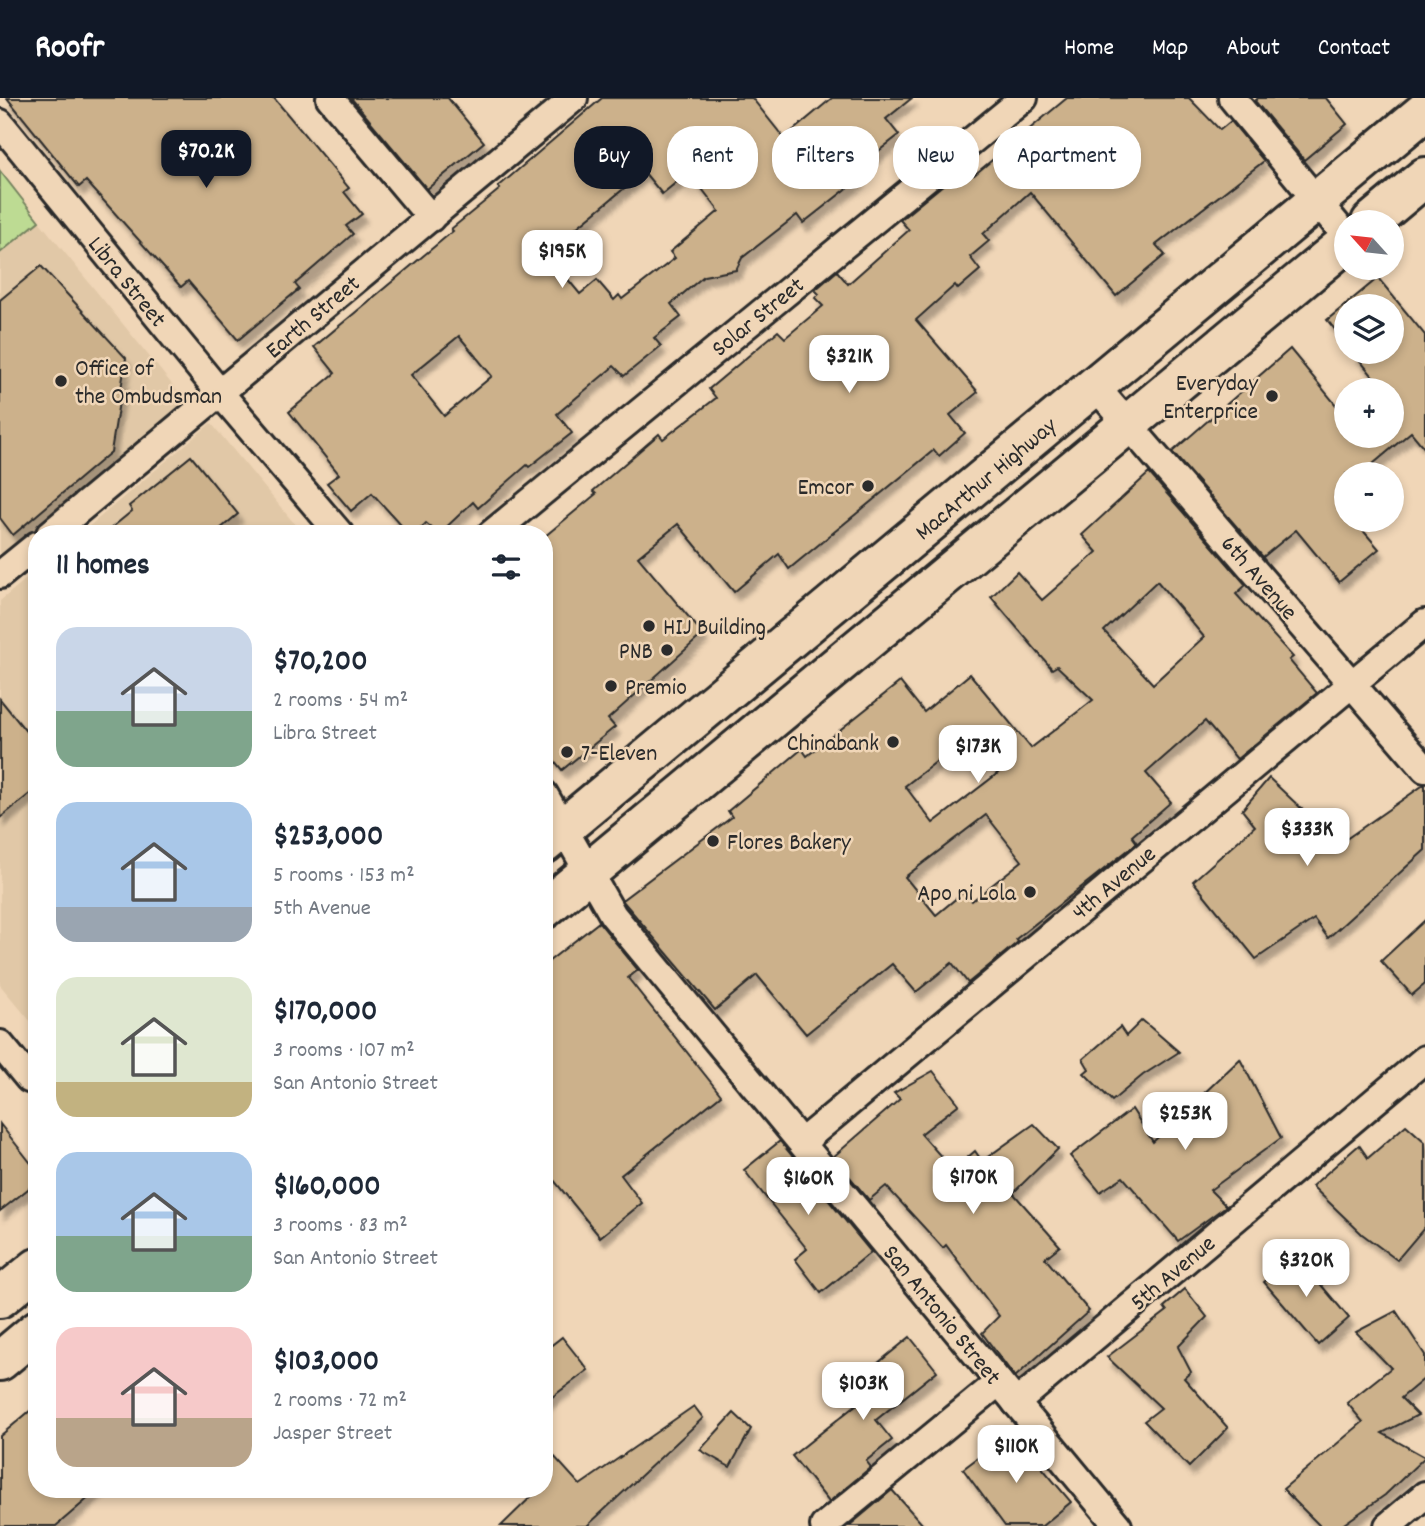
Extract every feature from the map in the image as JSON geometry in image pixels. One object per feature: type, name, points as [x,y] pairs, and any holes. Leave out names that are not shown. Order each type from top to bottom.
[{"type":"main road","name":"MacArthur Highway","points":[[554,836],[1425,111]]},
{"type":"main road","points":[[1385,210],[1425,177]]},
{"type":"main road","name":"MacArthur Highway","points":[[553,901],[1334,253]]},
{"type":"main road","points":[[0,1298],[28,1275]]},
{"type":"main road","points":[[0,1361],[28,1338]]},
{"type":"street","points":[[330,98],[431,218]]},
{"type":"street","name":"Earth Street","points":[[61,525],[574,98]]},
{"type":"street","name":"Solar Street","points":[[502,525],[1024,98]]},
{"type":"street","points":[[1233,98],[1334,222]]},
{"type":"street","name":"Libra Street","points":[[0,123],[219,393],[332,525]]},
{"type":"street","name":"6th Avenue","points":[[1096,386],[1425,769]]},
{"type":"street","points":[[0,575],[28,552]]},
{"type":"street","name":"4th Avenue","points":[[802,1142],[1425,623]]},
{"type":"street","points":[[554,836],[588,872]]},
{"type":"street","name":"San Antonio Street","points":[[588,872],[612,915],[1118,1526]]},
{"type":"street","points":[[0,1044],[28,1080]]},
{"type":"street","name":"5th Avenue","points":[[1016,1403],[1425,1059]]},
{"type":"street","points":[[824,1526],[999,1382]]},
{"type":"street","points":[[1388,1526],[1425,1495]]},
{"type":"shaded area","name":"Office of the Ombudsman","points":[[39,221],[188,404],[47,525],[28,525],[28,541],[0,565],[0,253]]},
{"type":"shaded area","points":[[211,423],[296,525],[91,525]]},
{"type":"shaded area","points":[[28,578],[28,1018],[0,985],[0,601]]},
{"type":"green space","points":[[0,171],[39,221],[0,253]]},
{"type":"building","points":[[7,98],[274,98],[349,188],[344,192],[362,214],[346,226],[353,234],[295,284],[299,289],[238,340],[188,281],[181,287],[86,181],[79,187]]},
{"type":"building","points":[[351,98],[448,98],[484,142],[427,189]]},
{"type":"building","points":[[602,98],[752,98],[774,126],[772,126],[772,189],[846,189],[803,223],[797,215],[742,258],[736,270],[704,276],[671,304],[681,317],[654,338],[661,346],[624,376],[614,366],[557,414],[572,433],[529,467],[527,465],[478,508],[473,502],[449,525],[401,525],[372,493],[351,511],[327,483],[339,474],[289,412],[335,373],[314,347],[453,231],[451,229]],"holes":[[[574,126],[653,126],[653,183],[662,194],[668,189],[667,126],[758,126],[758,189],[702,189],[719,211],[670,252],[675,258],[622,299],[619,295],[614,300],[597,280],[580,294],[546,253],[623,189],[574,189]],[[459,336],[492,376],[444,416],[411,375]]]},
{"type":"building","points":[[832,98],[912,98],[886,119],[893,128],[893,140],[879,151],[879,126],[798,126]]},
{"type":"building","points":[[1067,98],[1189,98],[1220,130],[1231,121],[1264,161],[1156,245],[1165,255],[1116,296],[1030,192],[983,234],[989,241],[970,257],[980,270],[958,289],[955,285],[916,320],[978,392],[950,415],[965,433],[939,456],[934,450],[789,569],[779,554],[734,592],[678,524],[638,557],[703,634],[608,719],[615,727],[562,770],[553,759],[553,530],[596,494],[593,491],[659,434],[663,439],[716,398],[709,389],[778,331],[785,338],[823,306],[815,298],[819,294],[815,290],[837,271],[848,284],[909,230],[900,220],[938,189],[979,189],[979,171],[993,159],[993,189],[1141,189],[1141,126],[1033,126]]},
{"type":"building","points":[[1258,98],[1326,98],[1347,124],[1304,160],[1255,101]]},
{"type":"building","name":"Office of the Ombudsman","points":[[41,266],[126,358],[111,452],[13,535],[0,518],[0,300]]},
{"type":"building","points":[[1376,280],[1380,280],[1391,294],[1359,294]]},
{"type":"building","points":[[1404,310],[1425,335],[1425,449],[1411,432],[1404,438],[1404,378],[1374,378],[1363,364],[1404,364]]},
{"type":"building","points":[[1334,314],[1334,328],[1327,320]]},
{"type":"building","points":[[1290,349],[1334,402],[1334,448],[1392,448],[1375,462],[1334,462],[1334,532],[1364,532],[1379,549],[1339,582],[1296,530],[1263,557],[1172,452]]},
{"type":"building","points":[[191,456],[238,514],[225,525],[115,525],[132,511],[129,506]]},
{"type":"building","points":[[1149,473],[1246,585],[1236,594],[1293,657],[1289,660],[1317,693],[1237,759],[1205,721],[1146,773],[1171,802],[1132,836],[1137,843],[1016,939],[1018,942],[968,983],[952,963],[916,992],[892,964],[806,1034],[757,975],[715,1010],[622,900],[732,817],[728,811],[802,749],[807,756],[900,682],[924,712],[970,674],[1031,748],[1093,700],[1057,666],[1052,669],[991,597],[1017,572],[1042,600],[1097,552],[1082,535]],"holes":[[[1157,581],[1204,637],[1153,684],[1104,631]],[[968,737],[998,773],[933,823],[905,786]],[[986,815],[1022,861],[972,901],[964,892],[936,915],[905,877]]]},
{"type":"building","points":[[0,699],[28,734],[28,795],[0,818]]},
{"type":"building","points":[[1269,778],[1339,844],[1425,784],[1425,850],[1328,938],[1314,919],[1256,959],[1193,881],[1255,826],[1242,810]]},
{"type":"building","points":[[1425,920],[1425,984],[1412,995],[1381,961]]},
{"type":"building","points":[[599,922],[638,970],[628,978],[721,1095],[621,1175],[642,1203],[600,1237],[553,1179],[553,958]]},
{"type":"building","points":[[1142,1020],[1179,1052],[1143,1075],[1112,1101],[1084,1073],[1089,1069],[1083,1059],[1120,1027],[1126,1036]]},
{"type":"building","points":[[1240,1059],[1281,1138],[1210,1190],[1226,1206],[1178,1241],[1123,1177],[1100,1192],[1070,1156],[1132,1109],[1153,1142]]},
{"type":"building","points":[[933,1071],[959,1104],[921,1134],[953,1170],[975,1151],[982,1161],[1034,1124],[1058,1149],[1013,1193],[1060,1246],[1045,1258],[1089,1311],[1015,1377],[982,1333],[999,1316],[946,1245],[943,1248],[886,1186],[869,1200],[833,1157],[900,1099],[894,1093]]},
{"type":"building","points":[[0,1124],[28,1160],[28,1189],[0,1211]]},
{"type":"building","points":[[1406,1125],[1425,1142],[1425,1227],[1397,1260],[1362,1234],[1312,1186],[1359,1145],[1368,1158]]},
{"type":"building","points":[[780,1141],[871,1252],[821,1293],[795,1259],[807,1249],[744,1170]]},
{"type":"building","points":[[1294,1253],[1349,1318],[1318,1345],[1264,1282]]},
{"type":"building","points":[[1185,1289],[1207,1317],[1178,1347],[1191,1372],[1184,1378],[1228,1428],[1189,1467],[1144,1421],[1161,1408],[1107,1357],[1167,1311],[1164,1307]]},
{"type":"building","points":[[1396,1311],[1425,1355],[1425,1378],[1401,1398],[1418,1415],[1382,1433],[1425,1457],[1385,1495],[1341,1526],[1320,1526],[1283,1489],[1363,1422],[1347,1403],[1391,1368],[1356,1332]]},
{"type":"building","points":[[562,1337],[588,1370],[553,1396],[553,1344]]},
{"type":"building","points":[[910,1337],[937,1371],[876,1420],[892,1440],[866,1461],[871,1467],[829,1502],[792,1456],[867,1396],[856,1381]]},
{"type":"building","points":[[694,1406],[703,1418],[587,1526],[501,1526],[530,1498],[553,1498],[553,1455],[580,1485]]},
{"type":"building","points":[[28,1413],[28,1498],[89,1498],[56,1526],[0,1526],[0,1436]]},
{"type":"building","points":[[734,1413],[751,1429],[730,1467],[700,1450]]},
{"type":"building","points":[[1012,1432],[1071,1502],[1042,1526],[1005,1526],[963,1469]]},
{"type":"building","points":[[892,1490],[924,1526],[849,1526]]},
{"type":"place","name":"Office of the Ombudsman","points":[[61,381]]},
{"type":"place","name":"Everyday Enterprice","points":[[1272,396]]},
{"type":"place","name":"Emcor","points":[[868,486]]},
{"type":"place","name":"HIJ Building","points":[[649,626]]},
{"type":"place","name":"PNB","points":[[667,650]]},
{"type":"place","name":"Premio","points":[[611,686]]},
{"type":"place","name":"Chinabank","points":[[893,742]]},
{"type":"place","name":"7-Eleven","points":[[567,752]]},
{"type":"place","name":"Flores Bakery","points":[[713,841]]},
{"type":"place","name":"Apo ni Lola","points":[[1030,892]]}]
